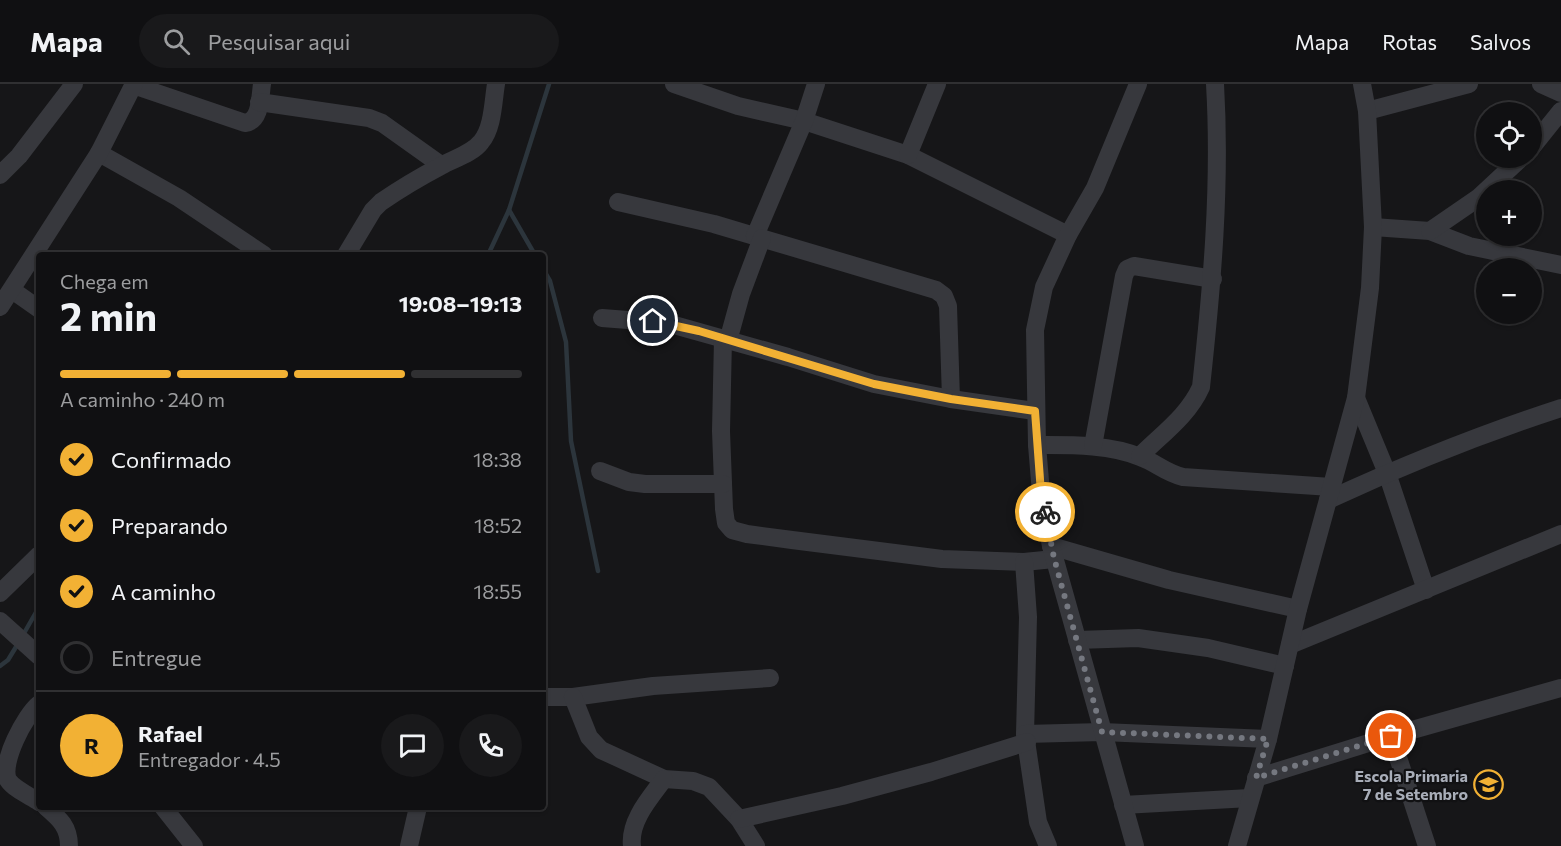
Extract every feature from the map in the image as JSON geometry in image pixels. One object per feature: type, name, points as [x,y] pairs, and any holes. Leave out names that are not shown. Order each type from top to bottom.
[{"type":"street","points":[[0,175],[19,156],[74,84]]},
{"type":"street","points":[[36,252],[99,153],[134,85],[245,123],[256,118],[262,84]]},
{"type":"street","points":[[348,252],[373,210],[381,202],[441,165],[475,149],[482,142],[489,121],[496,84]]},
{"type":"street","points":[[816,84],[759,237],[725,340],[721,431],[726,523],[732,530],[747,534],[942,559],[1024,562],[1053,552],[1298,609]]},
{"type":"street","points":[[908,155],[937,84]]},
{"type":"street","points":[[1135,846],[1053,552],[1041,493],[1035,411],[1035,330],[1044,287],[1068,235],[1095,188],[1138,84]]},
{"type":"street","points":[[1140,456],[1185,413],[1195,401],[1201,387],[1213,279],[1218,149],[1215,84]]},
{"type":"street","points":[[1237,846],[1268,739],[1298,609],[1356,398],[1370,288],[1373,227],[1367,111],[1362,84]]},
{"type":"street","points":[[1367,111],[1469,84]]},
{"type":"street","points":[[1541,84],[1561,93]]},
{"type":"street","points":[[681,85],[738,106],[804,121],[908,155],[1068,235]]},
{"type":"street","points":[[259,102],[369,118],[382,123],[441,165]]},
{"type":"street","points":[[1542,135],[1561,111]]},
{"type":"street","points":[[99,153],[178,198],[259,252]]},
{"type":"street","points":[[1430,231],[1478,198],[1510,168]]},
{"type":"street","points":[[618,202],[714,224],[936,290],[944,297],[948,306],[951,399]]},
{"type":"street","points":[[1373,227],[1430,231],[1470,246],[1561,265]]},
{"type":"street","points":[[0,307],[36,252]]},
{"type":"street","points":[[1093,446],[1127,269],[1134,266],[1213,279]]},
{"type":"street","points":[[12,290],[36,307]]},
{"type":"street","points":[[602,318],[666,322],[874,384],[951,399],[1035,411]]},
{"type":"street","points":[[1356,398],[1387,473],[1426,590]]},
{"type":"street","points":[[1037,445],[1093,446],[1140,456],[1168,473],[1183,477],[1329,493],[1387,473],[1492,430],[1561,408]]},
{"type":"street","points":[[600,471],[629,482],[645,484],[723,484]]},
{"type":"street","points":[[1290,645],[1561,534]]},
{"type":"street","points":[[0,593],[36,558]]},
{"type":"street","points":[[1024,562],[1028,617],[1026,738],[1038,822],[1048,846]]},
{"type":"street","points":[[0,621],[36,653]]},
{"type":"street","points":[[1077,640],[1138,638],[1208,648],[1285,666]]},
{"type":"street","points":[[546,697],[573,697],[653,686],[770,678]]},
{"type":"street","points":[[1256,778],[1391,736],[1561,688]]},
{"type":"street","points":[[573,697],[589,737],[601,750],[664,779],[701,783],[709,787],[739,819],[756,846]]},
{"type":"street","points":[[36,708],[17,732],[6,762],[5,773],[9,781],[36,800]]},
{"type":"street","points":[[739,819],[842,796],[931,772],[1026,738],[1102,732],[1268,739]]},
{"type":"street","points":[[1391,736],[1427,846]]},
{"type":"street","points":[[632,846],[631,837],[640,812],[664,779]]},
{"type":"street","points":[[1123,805],[1250,798]]},
{"type":"street","points":[[49,810],[66,828],[69,834],[69,846]]},
{"type":"street","points":[[165,810],[194,846]]},
{"type":"street","points":[[409,846],[417,810]]},
{"type":"waterway","points":[[489,252],[509,210],[549,84]]},
{"type":"waterway","points":[[509,210],[533,252]]},
{"type":"waterway","points":[[546,274],[550,281],[566,342],[571,441],[598,571]]},
{"type":"waterway","points":[[23,635],[36,612]]},
{"type":"waterway","points":[[0,666],[8,660],[19,642]]},
{"type":"way so far","points":[[1045,512],[1054,558],[1102,732],[1268,739],[1256,778],[1391,736]]},
{"type":"place","name":"Escola Primaria 7 de Setembro","points":[[1489,785]]},
{"type":"route","points":[[653,321],[699,331],[874,384],[951,399],[1035,411],[1041,493],[1045,512]]}]
